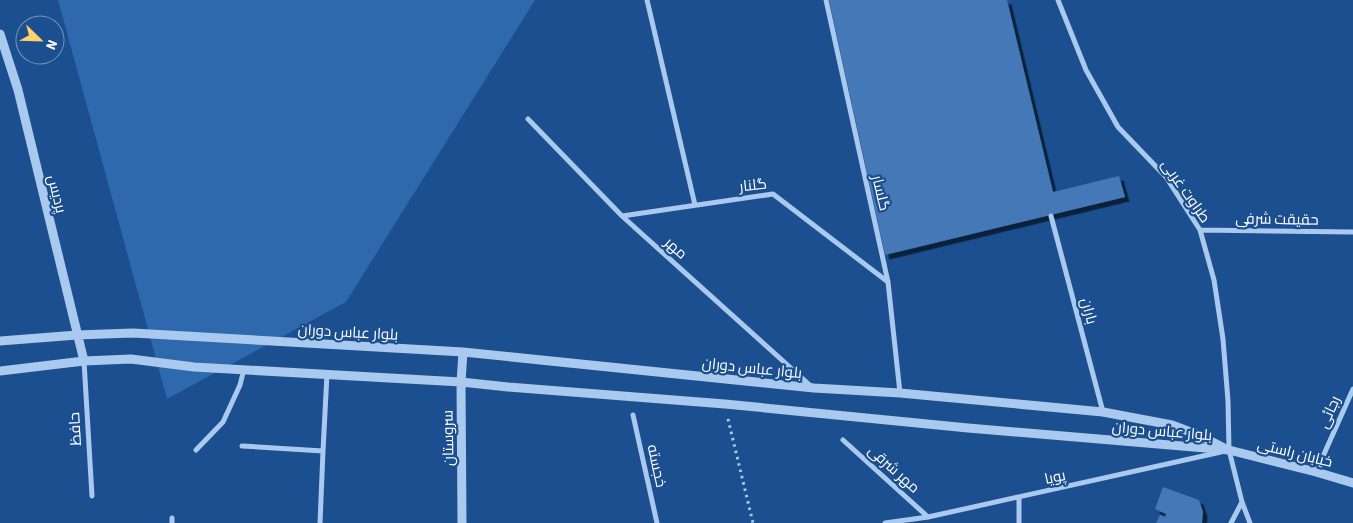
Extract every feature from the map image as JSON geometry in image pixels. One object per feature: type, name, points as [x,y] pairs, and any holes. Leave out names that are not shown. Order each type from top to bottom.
[{"type":"street","points":[[647,0],[695,206]]},
{"type":"street","name":"گلسار","points":[[826,0],[888,282],[900,393]]},
{"type":"street","name":"طراوت غربی","points":[[1058,0],[1086,70],[1118,127],[1166,177],[1200,230],[1214,280],[1223,339],[1228,401],[1229,450],[1242,502],[1250,523]]},
{"type":"street","name":"پردیس","points":[[0,34],[18,90],[84,361]]},
{"type":"street","name":"مهر","points":[[528,119],[622,216],[814,388]]},
{"type":"street","name":"گلنار","points":[[622,216],[773,194],[888,282]]},
{"type":"street","name":"باران","points":[[1050,216],[1103,412]]},
{"type":"street","name":"حقیقت شرفی","points":[[1200,230],[1353,232]]},
{"type":"street","name":"بلوار عباس دوران","points":[[0,341],[133,333],[463,352],[814,388],[900,393],[1103,412],[1172,425],[1201,436],[1229,450]]},
{"type":"street","name":"سروستان","points":[[462,523],[461,382],[463,352]]},
{"type":"street","name":"بلوار عباس دوران","points":[[0,371],[84,361],[131,359],[194,367],[461,382],[1229,450]]},
{"type":"street","name":"حافظ","points":[[84,361],[92,496]]},
{"type":"street","points":[[196,450],[223,422],[240,385],[244,369]]},
{"type":"street","points":[[320,523],[327,373]]},
{"type":"street","name":"رجائی","points":[[1316,472],[1353,389]]},
{"type":"street","name":"خجسته","points":[[634,415],[657,523]]},
{"type":"street","name":"مهر شرقی","points":[[844,440],[928,517]]},
{"type":"street","points":[[242,446],[323,451]]},
{"type":"street","name":"خیابان راستی","points":[[1229,450],[1353,483]]},
{"type":"street","name":"پویا","points":[[885,523],[928,517],[1229,450]]},
{"type":"street","points":[[1019,497],[1019,523]]},
{"type":"street","points":[[1231,523],[1242,502]]},
{"type":"path","points":[[725,404],[753,523]]},
{"type":"shaded area","points":[[58,0],[535,0],[346,302],[167,399],[65,26],[65,15],[62,15]]},
{"type":"building","points":[[829,0],[1007,0],[1053,192],[1119,176],[1125,197],[885,255]]},
{"type":"building","points":[[1163,487],[1199,500],[1203,512],[1202,523],[1156,523],[1160,515],[1165,517],[1166,514],[1155,509]]}]
